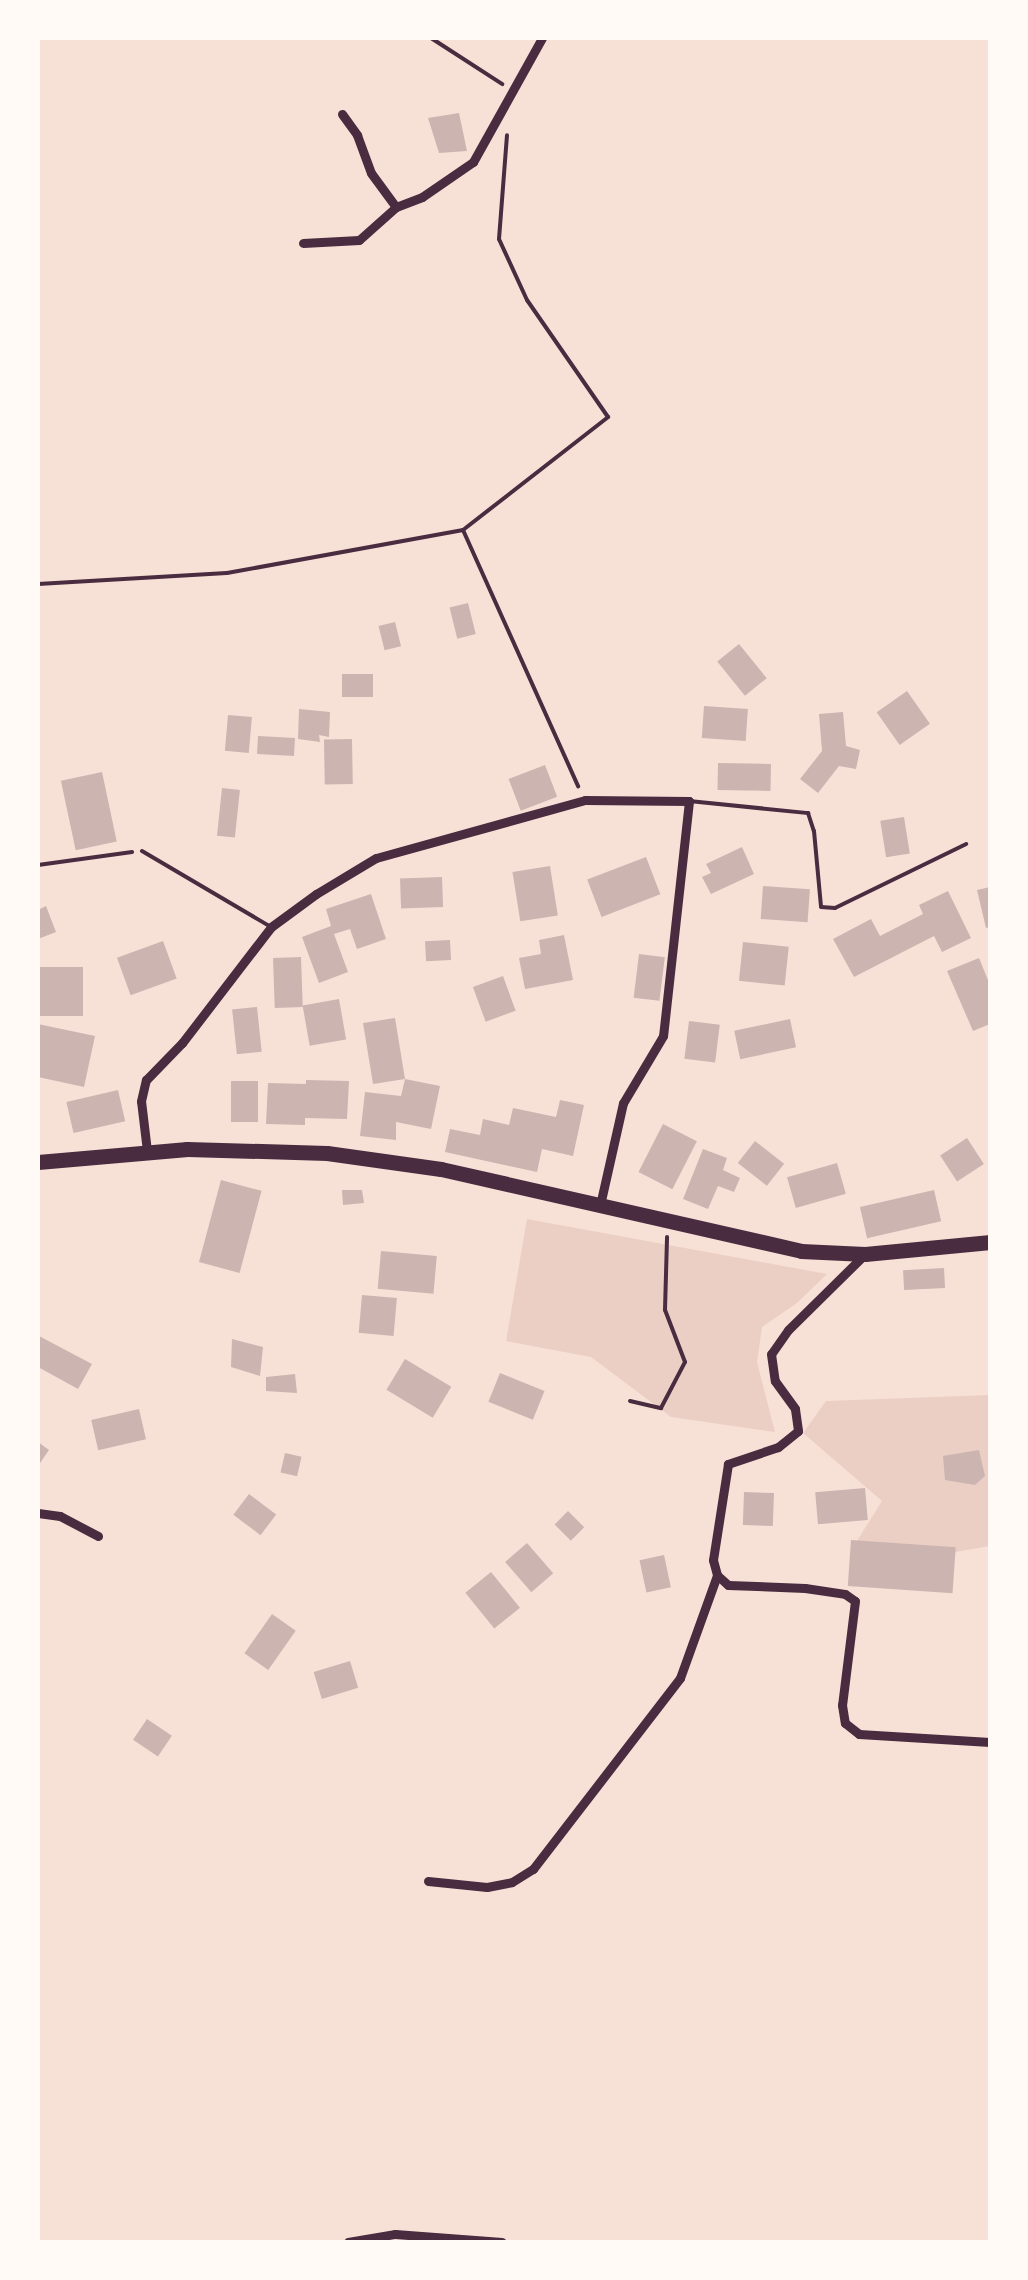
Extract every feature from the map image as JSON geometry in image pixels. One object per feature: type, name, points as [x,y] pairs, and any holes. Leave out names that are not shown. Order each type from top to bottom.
[{"type":"highway","points":[[38,1162],[147,1151],[272,1148],[371,1157],[801,1251],[865,1254],[990,1242]]},
{"type":"street","points":[[304,243],[359,240],[396,207],[422,197],[473,162],[542,38]]},
{"type":"street","points":[[342,114],[357,135],[371,173],[396,207]]},
{"type":"street","points":[[147,1151],[141,1101],[146,1080],[182,1043],[271,927],[376,858],[585,800],[689,801],[663,1036],[623,1103],[600,1205]]},
{"type":"street","points":[[865,1254],[788,1330],[771,1354],[774,1381],[795,1410],[798,1430],[778,1447],[728,1464],[713,1560],[717,1574],[728,1585],[805,1588],[845,1594],[855,1602],[842,1705],[845,1723],[858,1734],[990,1742]]},
{"type":"street","points":[[38,1513],[60,1516],[98,1536]]},
{"type":"street","points":[[428,1881],[488,1887],[512,1882],[533,1869],[680,1678],[717,1574]]},
{"type":"street","points":[[348,2242],[395,2234],[502,2242]]},
{"type":"lane","points":[[689,801],[808,813],[814,830],[820,907],[835,908],[966,844]]},
{"type":"lane","points":[[142,851],[271,927]]},
{"type":"path","points":[[431,38],[510,90]]},
{"type":"path","points":[[38,584],[227,573],[463,530],[608,417],[527,300],[499,239],[508,124]]},
{"type":"path","points":[[463,530],[585,800]]},
{"type":"path","points":[[38,865],[142,851]]},
{"type":"path","points":[[630,1401],[661,1408],[685,1362],[665,1310],[663,1272],[669,1222]]},
{"type":"shaded area","points":[[527,1219],[827,1274],[797,1303],[762,1327],[757,1362],[775,1432],[671,1417],[591,1357],[506,1341]]},
{"type":"shaded area","points":[[990,1395],[990,1546],[921,1558],[850,1552],[882,1501],[803,1433],[826,1401]]},
{"type":"building","points":[[459,113],[467,151],[439,153],[428,118]]},
{"type":"building","points":[[468,603],[476,634],[457,639],[450,608]]},
{"type":"building","points":[[395,622],[401,646],[385,650],[379,626]]},
{"type":"building","points":[[739,644],[767,678],[745,696],[717,662]]},
{"type":"building","points":[[342,674],[373,674],[373,697],[342,697]]},
{"type":"building","points":[[907,691],[930,724],[900,745],[877,712]]},
{"type":"building","points":[[704,706],[748,709],[746,741],[702,738]]},
{"type":"building","points":[[299,709],[330,712],[329,737],[319,735],[320,742],[298,739]]},
{"type":"building","points":[[843,712],[846,746],[860,750],[856,769],[839,766],[818,793],[800,779],[822,751],[819,714]]},
{"type":"building","points":[[228,715],[252,717],[249,753],[225,751]]},
{"type":"building","points":[[258,736],[295,738],[294,756],[257,754]]},
{"type":"building","points":[[324,739],[352,739],[353,784],[325,784]]},
{"type":"building","points":[[718,763],[771,764],[771,791],[718,790]]},
{"type":"building","points":[[545,765],[557,797],[521,811],[509,779]]},
{"type":"building","points":[[102,772],[117,841],[76,850],[61,781]]},
{"type":"building","points":[[222,788],[240,790],[235,838],[217,836]]},
{"type":"building","points":[[904,817],[910,854],[886,857],[880,821]]},
{"type":"building","points":[[742,847],[754,874],[711,894],[702,877],[711,873],[706,864]]},
{"type":"building","points":[[646,857],[660,894],[602,917],[587,880]]},
{"type":"building","points":[[550,866],[558,915],[520,921],[512,872]]},
{"type":"building","points":[[442,877],[443,907],[401,908],[400,878]]},
{"type":"building","points":[[763,886],[810,889],[808,922],[761,919]]},
{"type":"building","points":[[990,887],[990,927],[986,928],[977,890]]},
{"type":"building","points":[[948,891],[971,938],[942,952],[934,936],[854,977],[833,939],[871,919],[880,936],[923,914],[919,905]]},
{"type":"building","points":[[371,894],[386,939],[357,949],[350,929],[334,934],[348,972],[319,983],[302,937],[331,926],[326,909]]},
{"type":"building","points":[[46,906],[56,932],[38,939],[38,910]]},
{"type":"building","points":[[564,935],[573,980],[525,989],[519,958],[541,954],[539,940]]},
{"type":"building","points":[[450,940],[451,960],[426,961],[425,941]]},
{"type":"building","points":[[163,941],[177,979],[131,995],[117,958]]},
{"type":"building","points":[[743,942],[789,947],[785,986],[739,981]]},
{"type":"building","points":[[639,954],[665,957],[659,1001],[634,998]]},
{"type":"building","points":[[301,957],[303,1007],[275,1008],[273,958]]},
{"type":"building","points":[[979,958],[990,985],[990,1024],[973,1031],[947,971]]},
{"type":"building","points":[[38,967],[83,967],[83,1016],[38,1016]]},
{"type":"building","points":[[503,976],[516,1011],[486,1022],[473,987]]},
{"type":"building","points":[[339,999],[346,1039],[310,1046],[303,1005]]},
{"type":"building","points":[[257,1007],[262,1052],[237,1054],[232,1010]]},
{"type":"building","points":[[395,1018],[405,1079],[373,1084],[363,1023]]},
{"type":"building","points":[[790,1019],[796,1047],[740,1059],[734,1031]]},
{"type":"building","points":[[689,1021],[720,1025],[715,1062],[684,1059]]},
{"type":"building","points":[[38,1024],[95,1036],[84,1087],[38,1077]]},
{"type":"building","points":[[405,1079],[440,1086],[431,1129],[396,1122],[396,1140],[360,1136],[365,1092],[401,1096]]},
{"type":"building","points":[[306,1080],[349,1081],[347,1119],[305,1118],[305,1125],[266,1124],[268,1083],[306,1084]]},
{"type":"building","points":[[231,1081],[258,1081],[258,1122],[231,1122]]},
{"type":"building","points":[[118,1090],[125,1121],[74,1133],[66,1102]]},
{"type":"building","points":[[560,1100],[584,1105],[573,1156],[542,1149],[537,1172],[445,1152],[450,1129],[480,1135],[483,1119],[509,1125],[513,1108],[556,1117]]},
{"type":"building","points":[[663,1124],[697,1141],[672,1189],[638,1172]]},
{"type":"building","points":[[967,1138],[984,1164],[957,1181],[940,1155]]},
{"type":"building","points":[[755,1141],[784,1164],[767,1186],[738,1163]]},
{"type":"building","points":[[703,1149],[727,1158],[723,1170],[740,1178],[734,1192],[718,1186],[708,1209],[683,1199]]},
{"type":"building","points":[[837,1163],[846,1194],[796,1208],[787,1177]]},
{"type":"building","points":[[221,1180],[262,1191],[240,1273],[199,1262]]},
{"type":"building","points":[[342,1190],[362,1190],[364,1203],[343,1205]]},
{"type":"building","points":[[934,1190],[941,1221],[867,1238],[860,1207]]},
{"type":"building","points":[[381,1251],[437,1256],[433,1294],[378,1289]]},
{"type":"building","points":[[944,1268],[945,1288],[904,1290],[903,1270]]},
{"type":"building","points":[[362,1295],[397,1298],[394,1336],[359,1333]]},
{"type":"building","points":[[39,1336],[92,1364],[78,1389],[38,1367]]},
{"type":"building","points":[[232,1339],[263,1347],[260,1376],[231,1367]]},
{"type":"building","points":[[405,1359],[451,1387],[433,1418],[386,1390]]},
{"type":"building","points":[[500,1373],[545,1391],[533,1420],[488,1402]]},
{"type":"building","points":[[295,1374],[297,1393],[266,1391],[266,1377]]},
{"type":"building","points":[[139,1409],[146,1439],[98,1450],[91,1420]]},
{"type":"building","points":[[38,1442],[49,1450],[38,1466]]},
{"type":"building","points":[[979,1450],[985,1476],[975,1485],[945,1480],[943,1456]]},
{"type":"building","points":[[285,1453],[302,1457],[297,1476],[281,1472]]},
{"type":"building","points":[[865,1488],[868,1520],[818,1524],[815,1492]]},
{"type":"building","points":[[744,1492],[774,1493],[773,1526],[743,1525]]},
{"type":"building","points":[[249,1494],[276,1514],[261,1535],[233,1515]]},
{"type":"building","points":[[568,1511],[584,1527],[571,1541],[555,1524]]},
{"type":"building","points":[[851,1540],[956,1547],[953,1593],[848,1586]]},
{"type":"building","points":[[527,1543],[553,1573],[531,1592],[505,1562]]},
{"type":"building","points":[[664,1555],[671,1587],[646,1592],[640,1560]]},
{"type":"building","points":[[491,1572],[520,1608],[494,1629],[465,1593]]},
{"type":"building","points":[[272,1614],[296,1631],[268,1670],[244,1653]]},
{"type":"building","points":[[350,1661],[358,1688],[322,1699],[314,1672]]},
{"type":"building","points":[[147,1719],[172,1736],[158,1757],[133,1740]]}]
